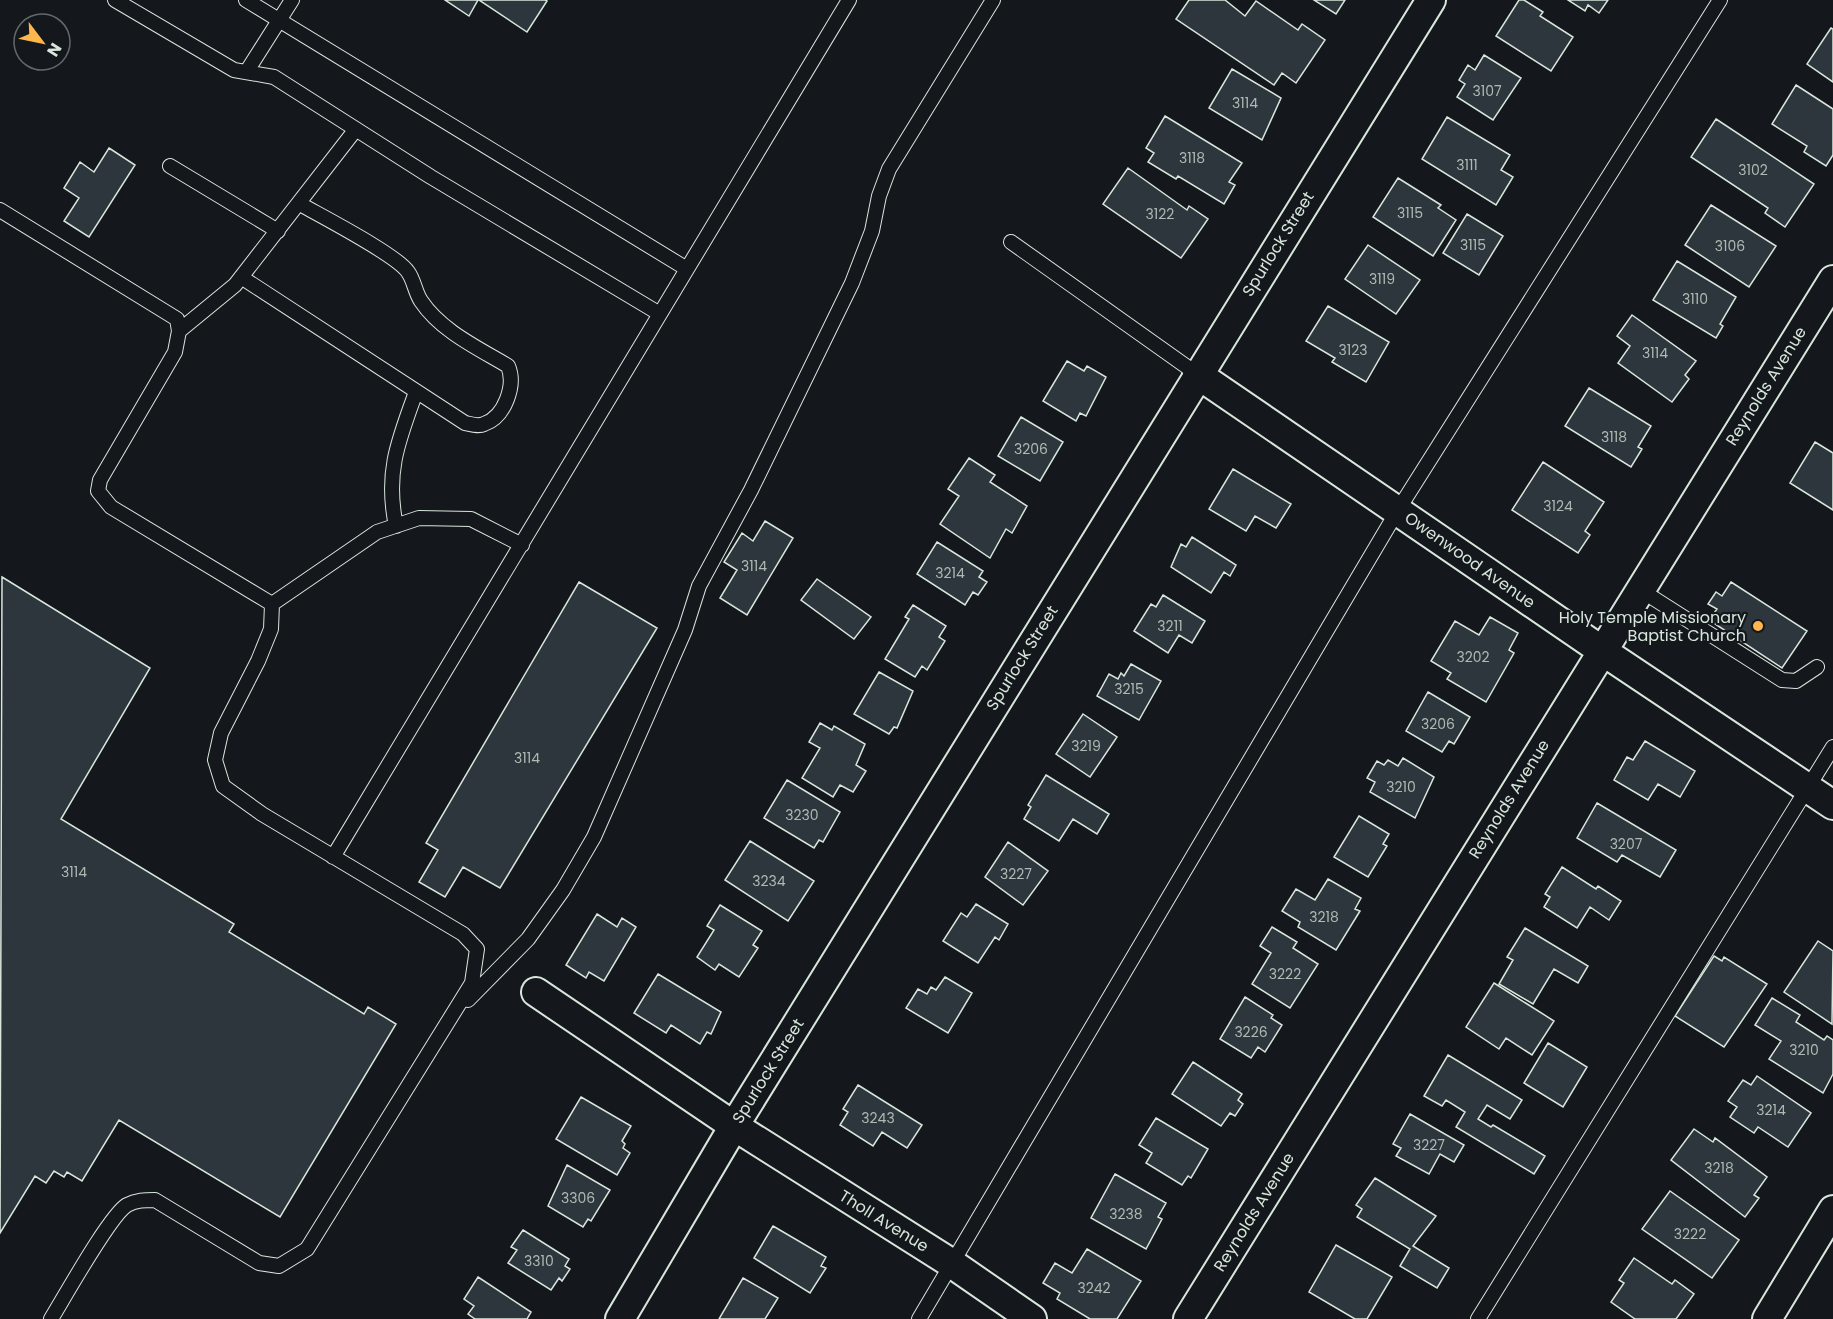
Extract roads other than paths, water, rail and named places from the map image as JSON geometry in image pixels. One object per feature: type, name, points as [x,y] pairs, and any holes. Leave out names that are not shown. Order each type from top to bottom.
[{"type":"street","name":"Spurlock Street","points":[[621,1319],[734,1126],[1197,374],[1431,0]]},
{"type":"street","name":"Reynolds Avenue","points":[[1188,1319],[1601,650],[1833,280]]},
{"type":"street","name":"Owenwood Avenue","points":[[1197,374],[1601,650],[1833,805]]},
{"type":"street","name":"Tholl Avenue","points":[[536,992],[734,1126],[951,1263],[1032,1319]]},
{"type":"street","points":[[1767,1319],[1833,1210]]},
{"type":"lane","points":[[115,0],[234,70],[274,77],[431,177],[660,314]]},
{"type":"lane","points":[[246,0],[687,269]]},
{"type":"lane","points":[[247,71],[292,0]]},
{"type":"lane","points":[[333,857],[849,0]]},
{"type":"lane","points":[[451,1017],[528,939],[563,890],[594,837],[685,630],[699,586],[751,490],[852,283],[872,231],[879,196],[889,169],[993,0]]},
{"type":"lane","points":[[919,1319],[1398,510],[1720,0]]},
{"type":"lane","points":[[179,331],[241,277],[356,129]]},
{"type":"lane","points":[[170,166],[278,231]]},
{"type":"lane","points":[[241,277],[465,423],[485,424],[495,418],[512,389],[512,375],[508,366],[450,331],[432,314],[412,286],[408,272],[394,259],[300,204]]},
{"type":"lane","points":[[0,210],[177,319],[179,331],[175,352],[100,480],[98,491],[111,507],[272,604]]},
{"type":"lane","points":[[1011,242],[1197,374]]},
{"type":"lane","points":[[396,526],[390,497],[394,459],[416,392]]},
{"type":"lane","points":[[272,604],[377,532],[419,518],[471,519],[522,544]]},
{"type":"lane","points":[[1639,589],[1782,680],[1796,681],[1817,667]]},
{"type":"lane","points":[[51,1319],[97,1245],[125,1206],[141,1200],[155,1200],[259,1263],[279,1266],[307,1250],[472,983],[477,950],[463,934],[262,814],[223,786],[215,760],[221,733],[272,629],[272,604]]},
{"type":"lane","points":[[1478,1319],[1833,747]]},
{"type":"place","name":"Holy Temple Missionary Baptist Church","points":[[1758,626]]}]
